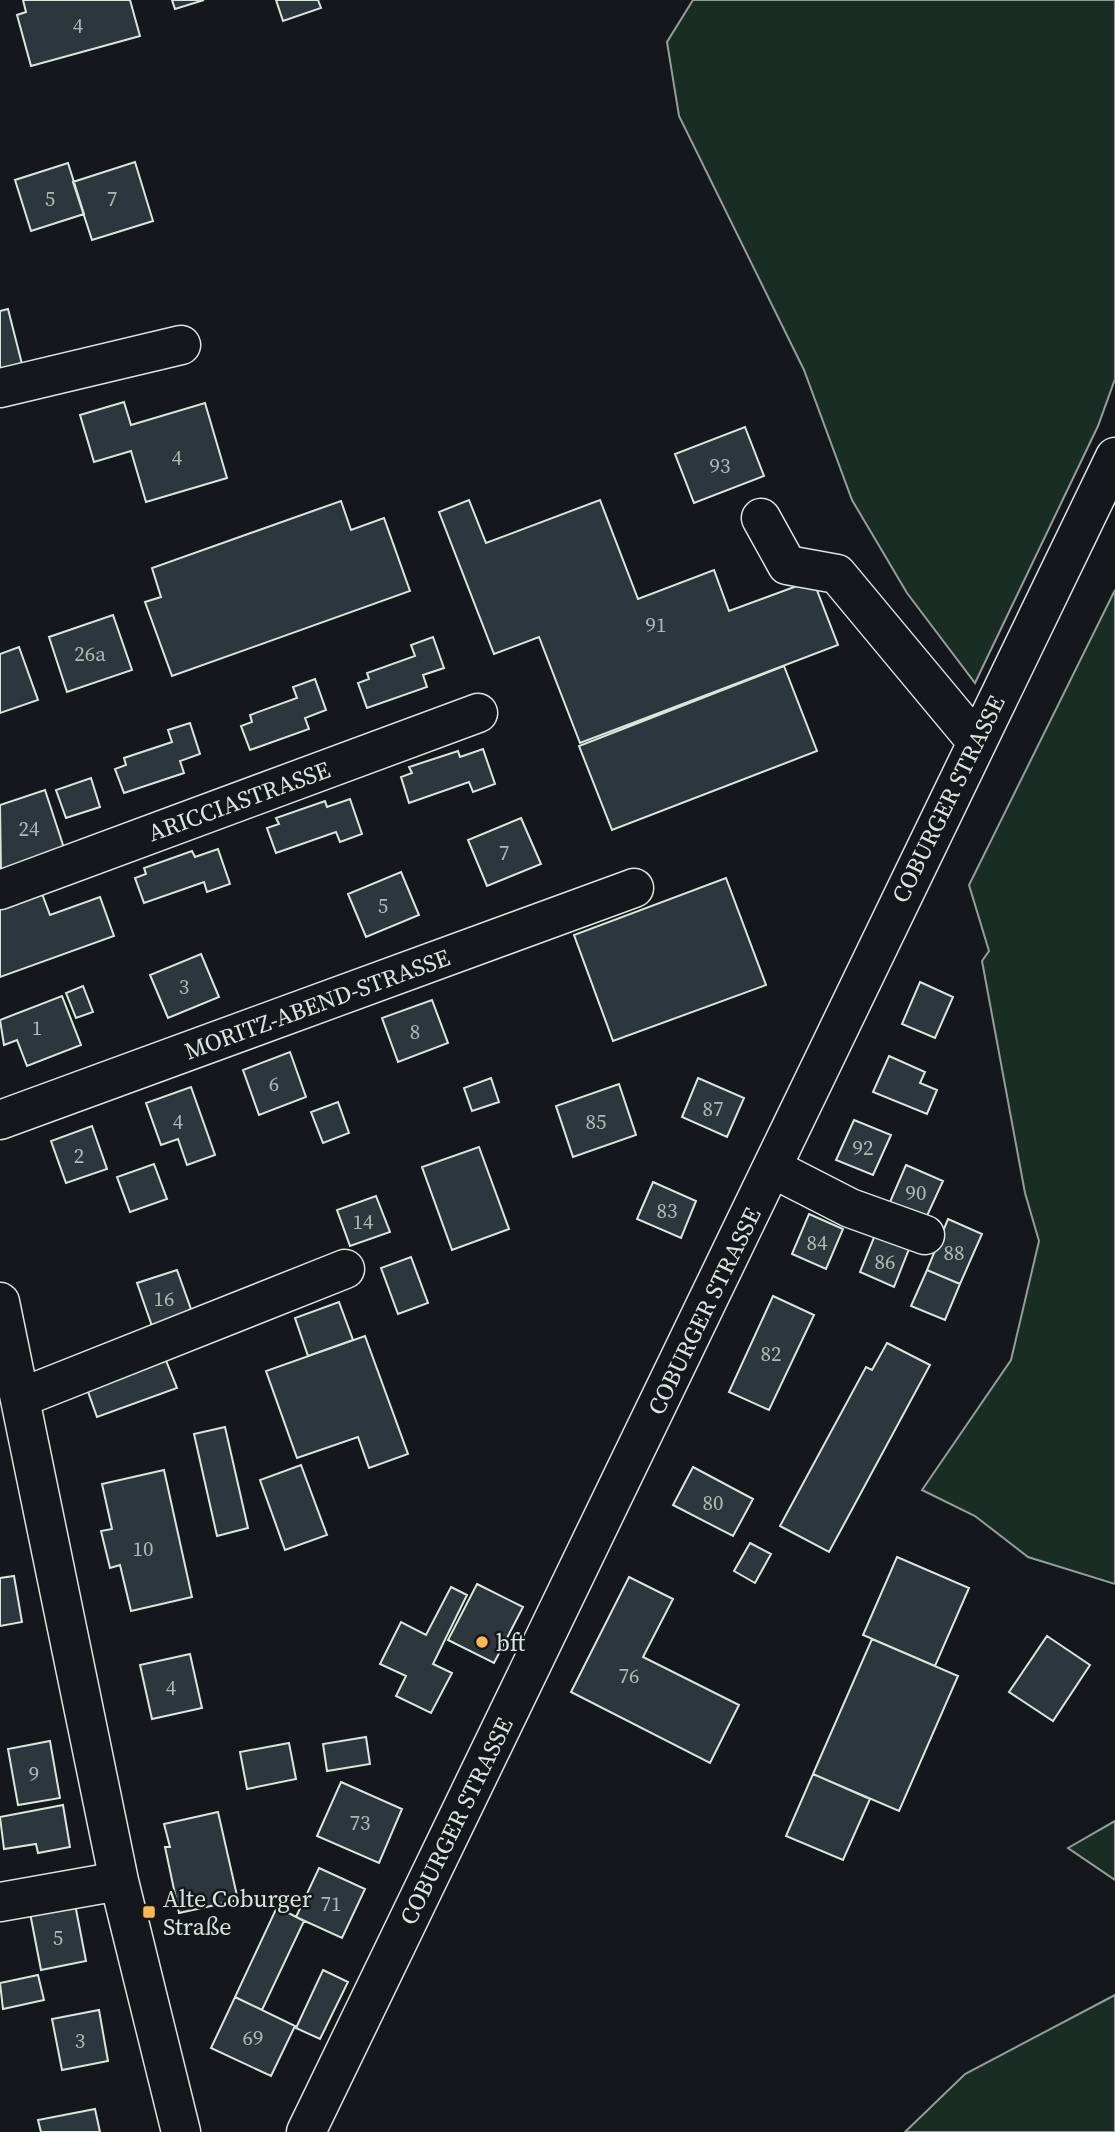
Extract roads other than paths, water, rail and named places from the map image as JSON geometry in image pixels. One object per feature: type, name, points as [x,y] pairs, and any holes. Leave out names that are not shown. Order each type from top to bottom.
[{"type":"street","points":[[0,388],[181,345]]},
{"type":"street","name":"COBURGER STRASSE","points":[[306,2132],[1107,473]]},
{"type":"street","points":[[761,518],[788,565],[837,574],[976,741]]},
{"type":"street","name":"ARICCIASTRASSE","points":[[0,890],[478,713]]},
{"type":"street","name":"MORITZ-ABEND-STRASSE","points":[[0,1120],[635,888]]},
{"type":"street","points":[[772,1168],[850,1208],[925,1235]]},
{"type":"street","points":[[20,1398],[345,1269]]},
{"type":"street","points":[[0,1302],[119,1881],[181,2132]]},
{"type":"street","points":[[0,1902],[119,1881]]},
{"type":"place","name":"bft","points":[[482,1642]]},
{"type":"place","name":"Alte Coburger Straße","points":[[149,1912]]}]
